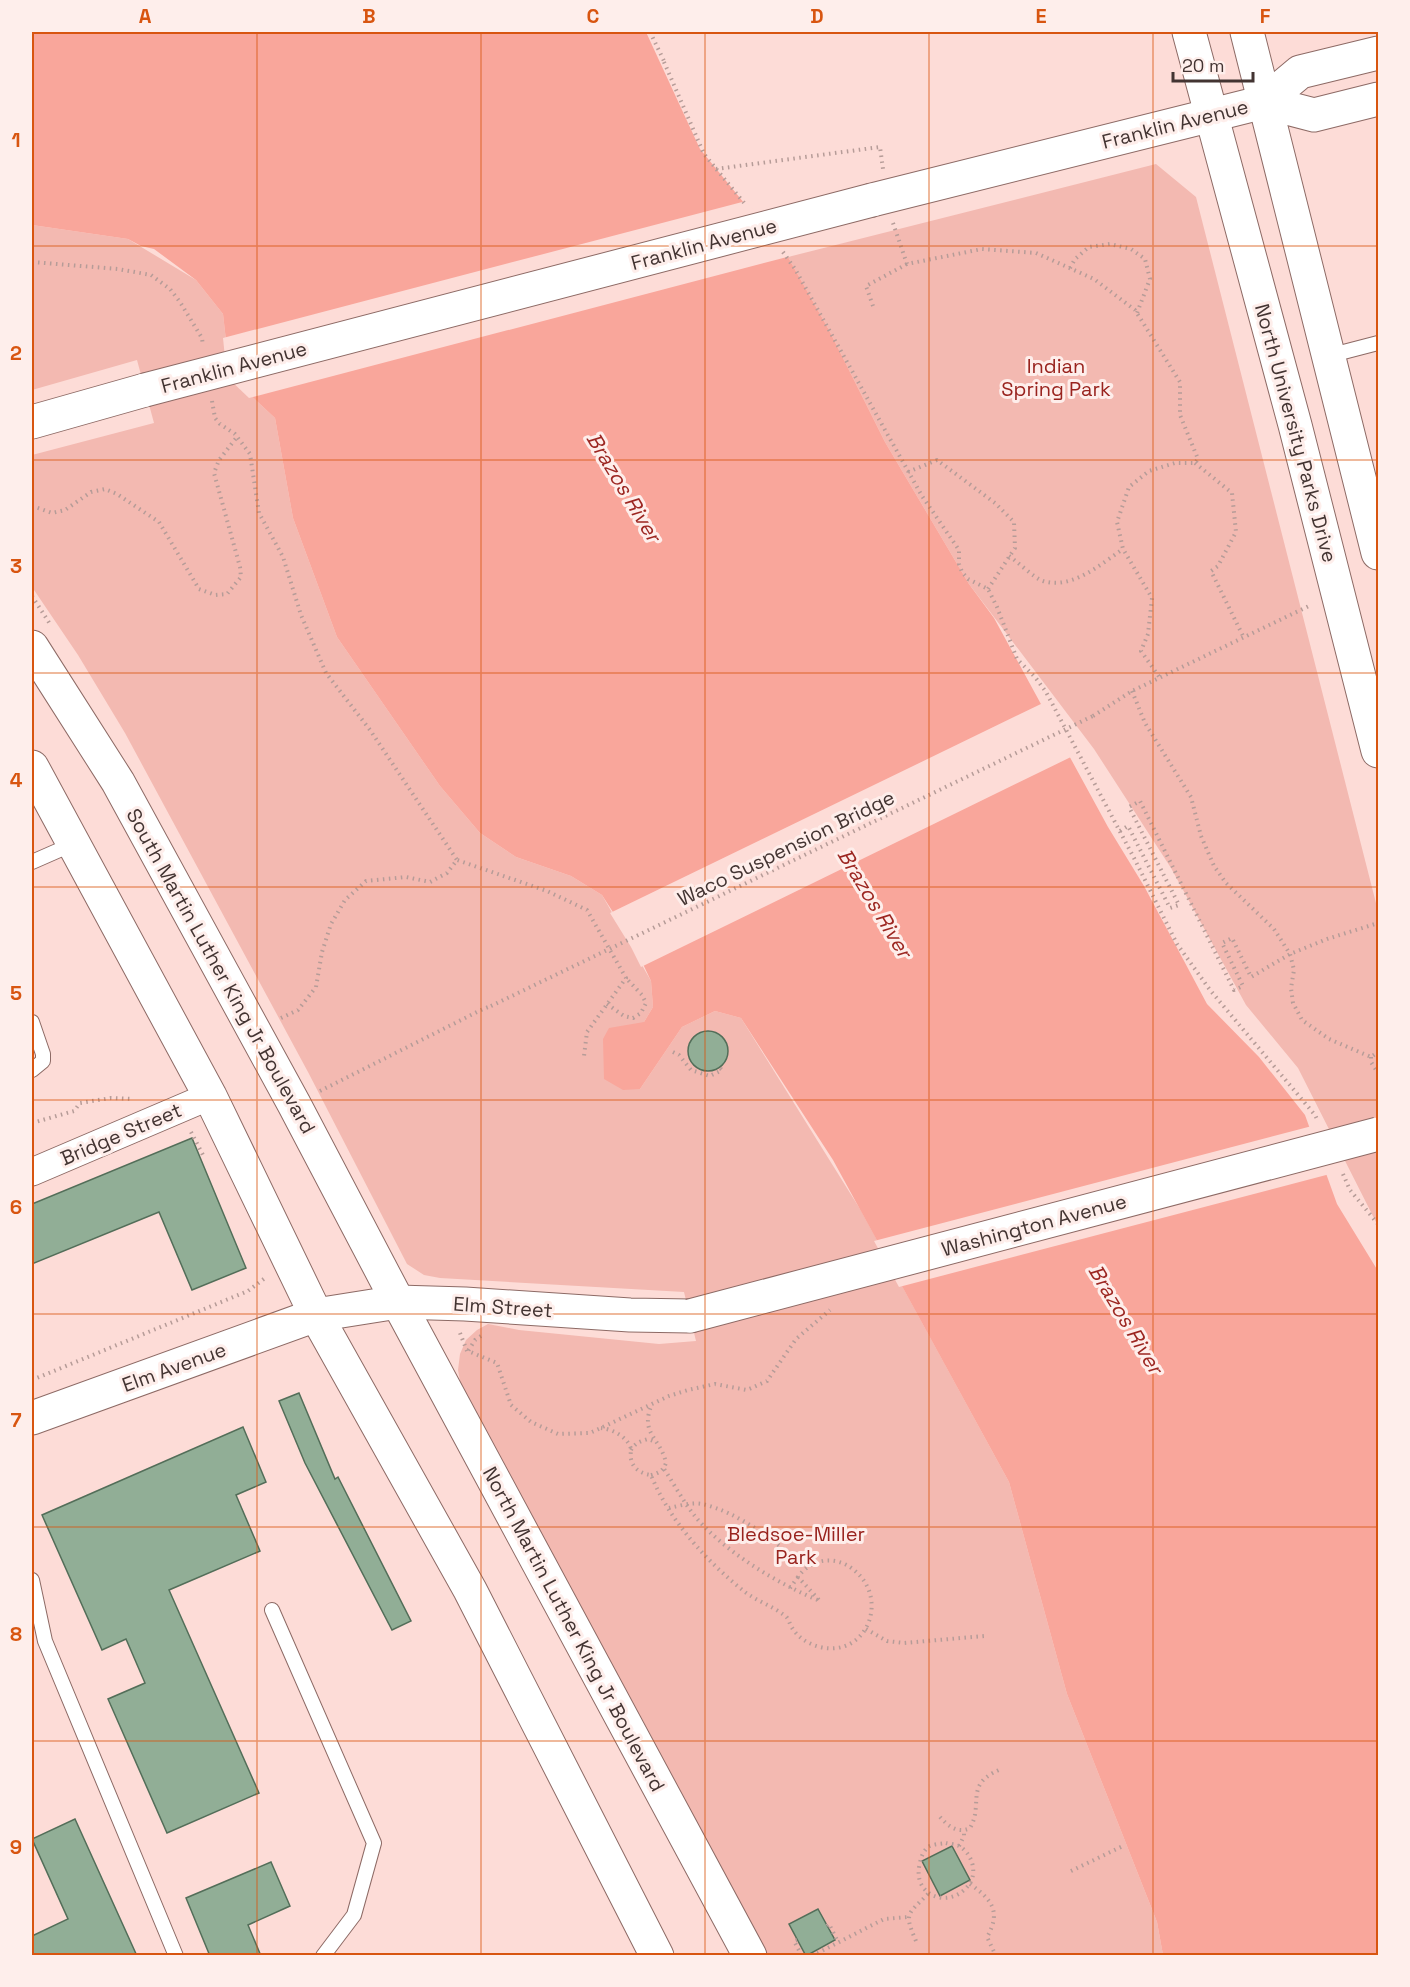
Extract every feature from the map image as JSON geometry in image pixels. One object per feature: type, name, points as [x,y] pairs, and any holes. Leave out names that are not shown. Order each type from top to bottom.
[{"type":"main road","name":"North University Parks Drive","points":[[1189,32],[1295,425],[1378,751]]},
{"type":"main road","points":[[1247,32],[1378,554]]},
{"type":"main road","name":"Franklin Avenue","points":[[32,422],[145,390],[885,211],[1211,115],[1264,102],[1300,72],[1378,53]]},
{"type":"main road","name":"Franklin Avenue","points":[[1264,102],[1314,115],[1378,99]]},
{"type":"main road","name":"South Martin Luther King Jr Boulevard","points":[[44,639],[118,782],[294,1104],[398,1302]]},
{"type":"main road","points":[[32,767],[210,1096],[316,1315],[470,1590],[657,1956]]},
{"type":"main road","name":"Washington Avenue","points":[[690,1316],[1378,1134]]},
{"type":"main road","name":"Elm Street","points":[[316,1315],[398,1302],[630,1315],[690,1316]]},
{"type":"main road","name":"North Martin Luther King Jr Boulevard","points":[[398,1302],[750,1956]]},
{"type":"main road","name":"Elm Avenue","points":[[32,1418],[316,1315]]},
{"type":"street","name":"Bridge Street","points":[[32,1172],[210,1096]]},
{"type":"lane","points":[[1328,356],[1378,343]]},
{"type":"lane","points":[[32,862],[73,844]]},
{"type":"lane","points":[[32,1022],[43,1060],[32,1070]]},
{"type":"lane","points":[[32,1580],[45,1641],[176,1956]]},
{"type":"lane","points":[[272,1610],[374,1843],[354,1915],[323,1956]]},
{"type":"path","points":[[650,32],[705,155],[751,211]]},
{"type":"path","points":[[717,171],[880,147],[885,211],[907,264]]},
{"type":"path","points":[[777,244],[795,268],[922,496],[958,550],[962,572],[968,579],[988,589],[1017,659],[1035,676],[1046,692],[1177,944],[1210,990],[1315,1115],[1320,1126]]},
{"type":"path","points":[[1070,268],[1075,259],[1089,247],[1110,244],[1131,249],[1145,259],[1150,279],[1137,313]]},
{"type":"path","points":[[873,306],[866,286],[907,264],[982,249],[1036,253],[1094,279],[1137,313],[1180,382],[1180,415],[1198,459],[1195,463]]},
{"type":"path","points":[[32,262],[118,269],[151,275],[170,289],[180,302],[202,338],[204,349]]},
{"type":"path","points":[[211,395],[215,418],[235,434],[250,454],[259,513],[283,557],[301,615],[326,674],[370,730],[457,860],[547,891],[587,910],[626,978],[642,995],[646,1003],[641,1013],[633,1018],[624,1016],[607,1004]]},
{"type":"path","points":[[32,506],[52,513],[65,510],[91,492],[105,489],[117,494],[159,522],[199,589],[215,596],[227,594],[241,577],[240,567],[214,473],[219,460],[237,437]]},
{"type":"path","points":[[908,472],[937,460],[995,503],[1014,522],[1015,548],[988,589]]},
{"type":"path","points":[[1160,678],[1141,651],[1148,634],[1152,598],[1123,549],[1117,522],[1129,487],[1149,471],[1174,463],[1195,463],[1232,493],[1236,532],[1218,566],[1211,572],[1243,636]]},
{"type":"path","points":[[1010,556],[1042,581],[1066,582],[1093,570],[1123,549]]},
{"type":"path","name":"Waco Suspension Bridge","points":[[294,1104],[483,1009],[1093,716],[1131,691],[1243,636],[1338,595]]},
{"type":"path","points":[[32,596],[44,639]]},
{"type":"path","points":[[1131,691],[1145,723],[1191,797],[1201,836],[1214,866],[1226,883],[1274,929],[1290,954],[1294,970],[1291,988],[1293,1003],[1302,1020],[1329,1039],[1371,1057]]},
{"type":"path","points":[[1120,831],[1128,826],[1170,908],[1179,905],[1129,807],[1140,801],[1234,990],[1243,986],[1222,943],[1232,938],[1251,977],[1290,954],[1327,939],[1375,924]]},
{"type":"path","points":[[284,1029],[279,1018],[298,1010],[316,987],[322,952],[331,924],[345,900],[366,881],[406,877],[430,882],[447,873],[457,860]]},
{"type":"path","points":[[584,1056],[587,1032],[626,978]]},
{"type":"path","points":[[673,1052],[679,1055],[691,1070],[710,1076],[722,1070],[719,1067]]},
{"type":"path","points":[[1371,1057],[1378,1052]]},
{"type":"path","points":[[1371,1057],[1371,1062],[1378,1073]]},
{"type":"path","points":[[32,1123],[74,1111],[80,1103],[111,1098]]},
{"type":"path","points":[[179,1109],[207,1162]]},
{"type":"path","points":[[1340,1168],[1350,1190],[1378,1224]]},
{"type":"path","points":[[32,1380],[248,1291],[266,1277],[268,1270]]},
{"type":"path","points":[[486,1333],[475,1340],[468,1351],[497,1363],[511,1405],[531,1422],[558,1434],[590,1433],[669,1396],[715,1384],[747,1390],[767,1381],[796,1339],[836,1306]]},
{"type":"path","points":[[652,1403],[647,1426],[664,1455],[666,1463],[664,1469],[658,1474],[644,1474],[634,1467],[630,1457],[631,1450],[634,1445],[648,1438],[656,1442]]},
{"type":"path","points":[[601,1428],[609,1428],[620,1435],[631,1450]]},
{"type":"path","points":[[664,1469],[686,1504],[706,1529],[790,1588],[820,1601],[798,1576]]},
{"type":"path","points":[[651,1475],[680,1526],[714,1565],[746,1593],[786,1616],[792,1628],[807,1642],[820,1647],[833,1648],[851,1642],[866,1629],[872,1610],[868,1585],[846,1563],[831,1560],[817,1562],[804,1568],[790,1588]]},
{"type":"path","points":[[669,1508],[686,1504],[701,1504],[728,1514],[781,1546],[804,1568]]},
{"type":"path","points":[[866,1629],[887,1641],[904,1643],[984,1636]]},
{"type":"path","points":[[939,1817],[953,1828],[964,1831],[970,1828],[973,1823],[978,1789],[986,1776],[999,1770]]},
{"type":"path","points":[[959,1846],[964,1831]]},
{"type":"path","points":[[946,1843],[959,1846],[970,1856],[974,1871],[970,1884],[960,1895],[946,1899],[928,1894],[918,1880],[922,1854],[930,1846],[946,1843]]},
{"type":"path","points":[[1071,1871],[1125,1845]]},
{"type":"path","points":[[970,1884],[991,1902],[994,1913],[993,1923],[987,1937],[996,1956]]},
{"type":"path","points":[[916,1941],[908,1917],[928,1894]]},
{"type":"path","points":[[812,1956],[884,1919],[908,1917]]},
{"type":"path","points":[[827,1926],[829,1924],[838,1942]]},
{"type":"path","points":[[797,1940],[794,1941],[802,1956]]},
{"type":"green space","name":"Indian Spring Park","points":[[1156,164],[1196,197],[1378,911],[1378,1226],[1298,1068],[1246,1005],[1171,868],[1094,749],[969,584],[885,442],[829,330],[788,257]]},
{"type":"green space","name":"Bledsoe-Miller Park","points":[[32,225],[128,239],[196,280],[223,314],[230,376],[275,418],[293,518],[337,637],[440,786],[480,833],[516,857],[571,876],[602,895],[651,981],[653,1007],[644,1022],[640,1089],[682,1027],[715,1011],[741,1018],[860,1209],[1009,1482],[1067,1694],[1157,1922],[1163,1955],[765,1955],[649,1732],[461,1387],[458,1370],[460,1354],[466,1340],[488,1324],[519,1330],[659,1344],[696,1341],[684,1292],[440,1278],[424,1275],[407,1264],[308,1072],[125,733],[78,655],[32,587],[32,455],[154,423],[137,360],[32,390]]},
{"type":"water","name":"Brazos River","points":[[32,32],[646,32],[700,149],[788,257],[829,330],[885,442],[969,584],[994,618],[1108,827],[1144,886],[1207,1004],[1259,1057],[1305,1115],[1337,1204],[1378,1271],[1378,1955],[1163,1955],[1157,1922],[1067,1694],[1009,1482],[833,1160],[741,1018],[715,1011],[682,1027],[640,1089],[623,1090],[604,1079],[603,1039],[609,1028],[644,1022],[653,1007],[651,981],[634,945],[602,895],[571,876],[516,857],[480,833],[440,786],[337,637],[293,518],[275,418],[230,376],[223,314],[196,280],[154,249],[141,246],[128,239],[32,225]]},
{"type":"pier","points":[[746,201],[791,256],[249,398],[227,377],[223,338]]},
{"type":"pier","points":[[1043,703],[1073,756],[641,967],[610,913]]},
{"type":"pier","points":[[1312,1126],[1330,1174],[899,1287],[874,1241]]},
{"type":"building","points":[[708,1031],[716,1032],[722,1037],[727,1043],[727,1059],[722,1065],[716,1070],[708,1071],[700,1070],[694,1065],[689,1059],[688,1051],[689,1043],[694,1037],[700,1032]]},
{"type":"building","points":[[192,1138],[246,1268],[192,1290],[159,1212],[32,1264],[32,1204]]},
{"type":"building","points":[[299,1393],[335,1479],[338,1477],[411,1621],[392,1630],[305,1463],[279,1401]]},
{"type":"building","points":[[243,1427],[266,1482],[236,1495],[260,1551],[169,1590],[259,1793],[167,1833],[108,1699],[145,1683],[126,1639],[102,1650],[42,1515]]},
{"type":"building","points":[[75,1819],[137,1956],[32,1956],[32,1936],[68,1919],[32,1839]]},
{"type":"building","points":[[952,1846],[970,1880],[940,1896],[922,1861]]},
{"type":"building","points":[[271,1862],[290,1906],[248,1925],[261,1956],[210,1956],[186,1898]]},
{"type":"building","points":[[818,1909],[835,1940],[806,1956],[789,1924]]}]
